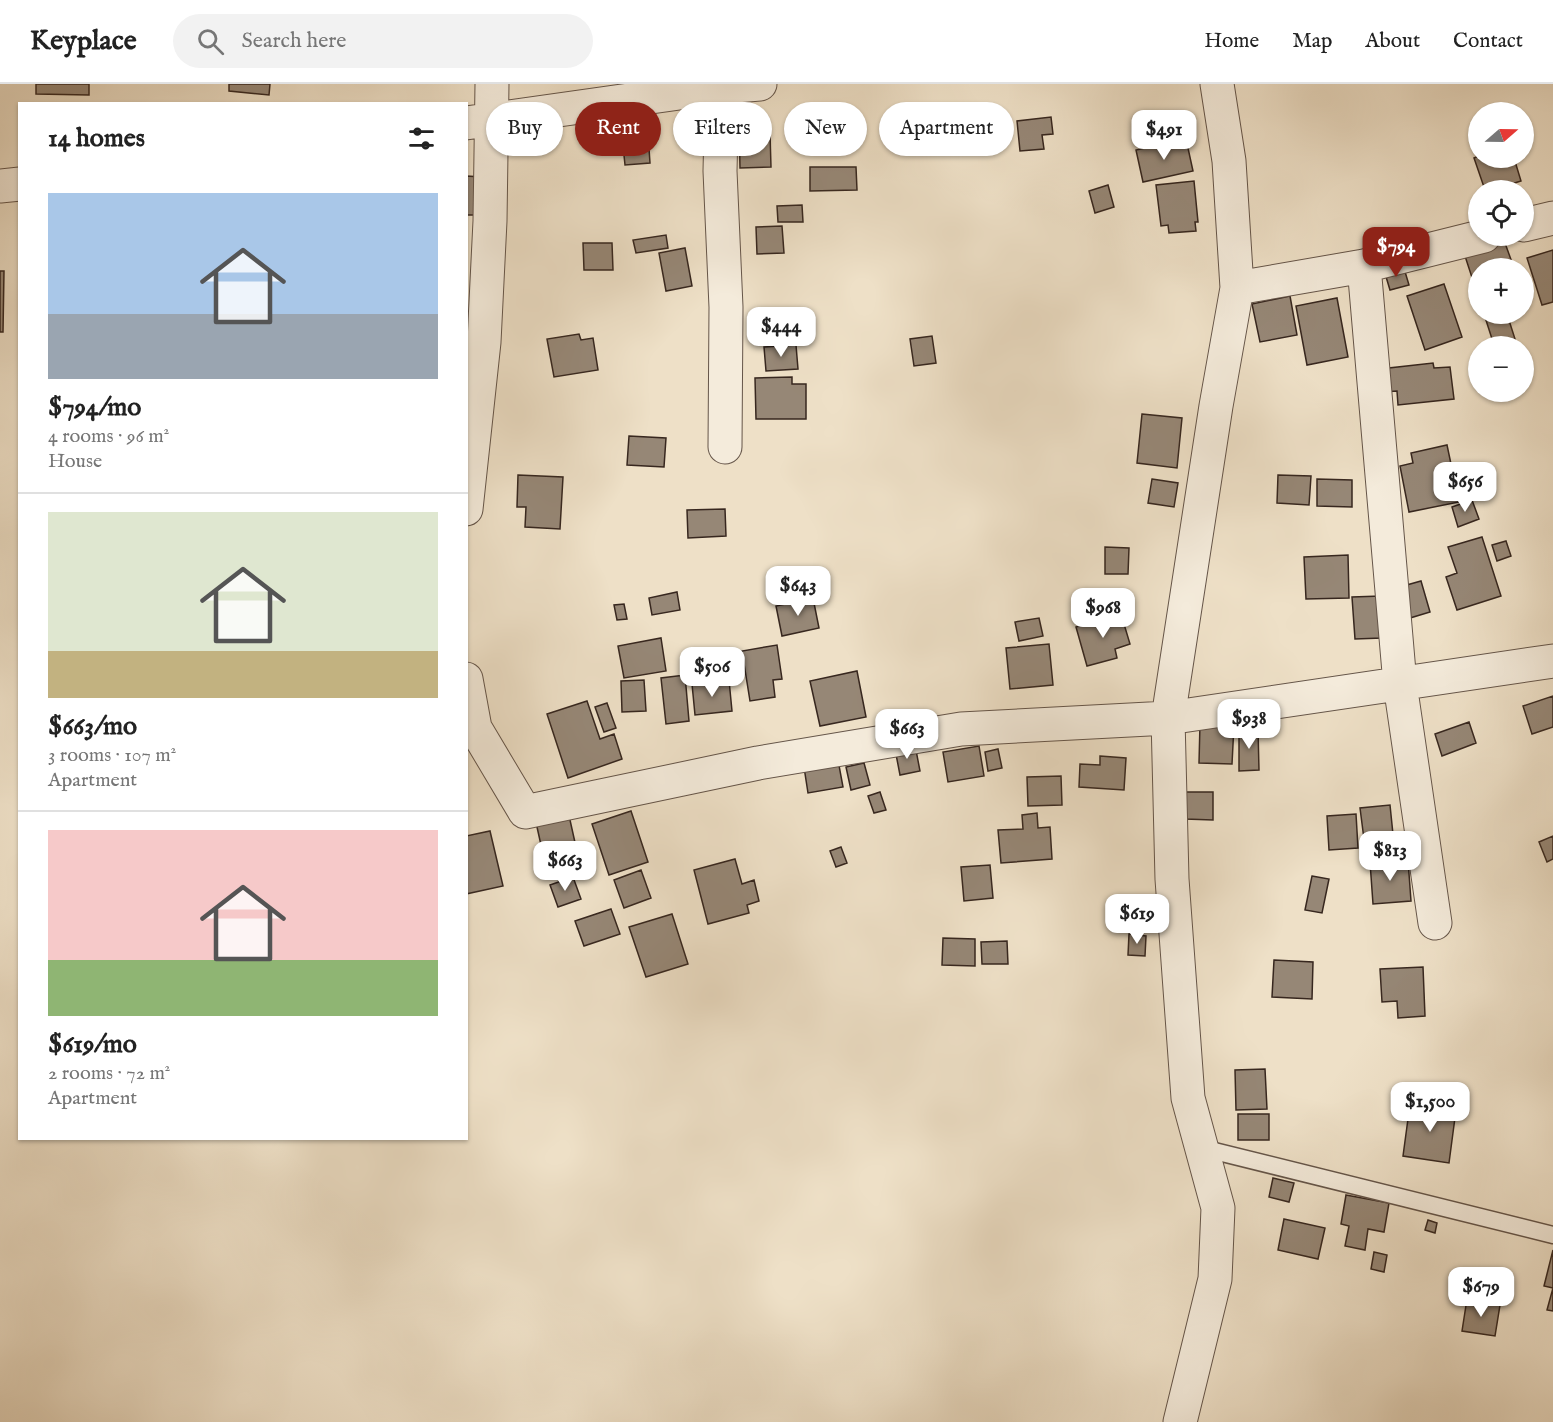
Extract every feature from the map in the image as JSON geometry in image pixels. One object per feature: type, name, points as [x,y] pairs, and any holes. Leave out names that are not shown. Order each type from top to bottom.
[{"type":"street","points":[[468,490],[484,342],[490,221],[478,121],[492,84]]},
{"type":"street","points":[[478,121],[637,92],[760,84]]},
{"type":"street","points":[[1180,1422],[1215,1278],[1218,1208],[1188,1098],[1172,879],[1168,718],[1216,406],[1237,288],[1229,161],[1217,84]]},
{"type":"street","points":[[722,87],[720,171],[726,307],[725,447]]},
{"type":"street","points":[[0,186],[18,184]]},
{"type":"street","points":[[1534,223],[1553,218]]},
{"type":"street","points":[[1237,288],[1364,266],[1468,240]]},
{"type":"street","points":[[1364,266],[1400,684],[1435,923]]},
{"type":"street","points":[[468,690],[475,728],[525,812],[759,763],[961,729],[1168,718],[1553,661]]},
{"type":"lane","points":[[1202,1148],[1553,1235]]},
{"type":"building","points":[[36,84],[89,84],[89,95],[36,94]]},
{"type":"building","points":[[229,84],[270,84],[269,95],[229,91]]},
{"type":"building","points":[[714,96],[715,102],[690,102],[690,99]]},
{"type":"building","points":[[1051,117],[1053,134],[1042,135],[1044,149],[1020,151],[1017,121]]},
{"type":"building","points":[[1186,139],[1193,171],[1143,182],[1136,150]]},
{"type":"building","points":[[624,156],[650,156],[650,163],[625,165]]},
{"type":"building","points":[[740,156],[771,156],[771,167],[740,168]]},
{"type":"building","points":[[810,167],[856,167],[857,190],[810,191]]},
{"type":"building","points":[[1477,168],[1517,168],[1521,180],[1482,180]]},
{"type":"building","points":[[468,176],[482,177],[481,215],[468,215]]},
{"type":"building","points":[[1194,181],[1198,222],[1195,222],[1196,231],[1169,233],[1168,225],[1161,226],[1156,185]]},
{"type":"building","points":[[1108,185],[1114,207],[1095,213],[1089,191]]},
{"type":"building","points":[[802,205],[803,222],[778,222],[777,206]]},
{"type":"building","points":[[782,226],[784,253],[757,254],[756,227]]},
{"type":"building","points":[[666,235],[668,248],[636,253],[633,240]]},
{"type":"building","points":[[583,243],[612,243],[613,270],[584,270]]},
{"type":"building","points":[[1496,246],[1506,246],[1510,258],[1468,258],[1468,265],[1465,256]]},
{"type":"building","points":[[685,248],[692,286],[666,291],[659,253]]},
{"type":"building","points":[[1553,250],[1553,302],[1542,305],[1534,280],[1534,258],[1527,258]]},
{"type":"building","points":[[1403,265],[1409,285],[1390,290],[1384,270]]},
{"type":"building","points":[[0,271],[4,271],[3,332],[0,332]]},
{"type":"building","points":[[1444,284],[1462,337],[1425,350],[1407,296]]},
{"type":"building","points":[[1290,296],[1297,335],[1260,342],[1252,304]]},
{"type":"building","points":[[1337,298],[1348,357],[1307,365],[1296,306]]},
{"type":"building","points":[[1487,324],[1510,324],[1514,336],[1491,336]]},
{"type":"building","points":[[579,334],[581,340],[593,338],[598,370],[554,377],[547,339]]},
{"type":"building","points":[[932,336],[936,363],[914,366],[910,339]]},
{"type":"building","points":[[796,345],[798,369],[766,371],[764,347]]},
{"type":"building","points":[[1433,363],[1434,368],[1450,367],[1454,399],[1398,405],[1397,391],[1383,392],[1380,369]]},
{"type":"building","points":[[792,377],[792,384],[806,384],[806,419],[756,419],[755,378]]},
{"type":"building","points":[[1142,414],[1182,418],[1177,468],[1137,463]]},
{"type":"building","points":[[629,436],[666,438],[664,467],[627,465]]},
{"type":"building","points":[[1447,445],[1459,502],[1409,512],[1400,466],[1413,463],[1411,453]]},
{"type":"building","points":[[518,475],[563,477],[560,529],[525,527],[526,507],[517,507]]},
{"type":"building","points":[[1278,475],[1311,476],[1309,505],[1277,503]]},
{"type":"building","points":[[1152,479],[1178,483],[1174,507],[1148,503]]},
{"type":"building","points":[[1317,479],[1352,480],[1352,507],[1317,506]]},
{"type":"building","points":[[1472,500],[1479,519],[1458,527],[1452,507]]},
{"type":"building","points":[[725,509],[726,536],[688,538],[687,510]]},
{"type":"building","points":[[1482,537],[1501,596],[1457,610],[1446,577],[1457,573],[1448,547]]},
{"type":"building","points":[[1506,541],[1511,556],[1497,561],[1492,545]]},
{"type":"building","points":[[1105,547],[1129,548],[1128,574],[1105,574]]},
{"type":"building","points":[[1348,555],[1349,598],[1306,599],[1304,557]]},
{"type":"building","points":[[1421,581],[1430,612],[1410,618],[1396,588]]},
{"type":"building","points":[[677,592],[680,610],[652,615],[649,598]]},
{"type":"building","points":[[1381,596],[1382,638],[1355,639],[1352,597]]},
{"type":"building","points":[[813,598],[819,628],[782,636],[776,606]]},
{"type":"building","points":[[624,604],[627,619],[617,620],[614,605]]},
{"type":"building","points":[[1121,614],[1130,644],[1115,649],[1117,658],[1087,666],[1076,627]]},
{"type":"building","points":[[1039,618],[1043,636],[1019,641],[1015,622]]},
{"type":"building","points":[[661,638],[666,671],[624,678],[618,646]]},
{"type":"building","points":[[1049,644],[1053,685],[1010,689],[1006,648]]},
{"type":"building","points":[[777,645],[782,679],[773,680],[775,697],[750,701],[742,651]]},
{"type":"building","points":[[857,671],[866,717],[820,726],[810,681]]},
{"type":"building","points":[[685,675],[689,721],[666,724],[661,678]]},
{"type":"building","points":[[644,680],[646,711],[622,712],[621,681]]},
{"type":"building","points":[[729,680],[732,711],[695,715],[692,684]]},
{"type":"building","points":[[1553,696],[1553,727],[1532,734],[1523,706]]},
{"type":"building","points":[[587,701],[600,739],[614,734],[622,759],[568,778],[547,714]]},
{"type":"building","points":[[607,703],[616,728],[604,732],[595,707]]},
{"type":"building","points":[[1469,722],[1476,743],[1442,756],[1435,734]]},
{"type":"building","points":[[1200,724],[1234,725],[1232,764],[1199,763]]},
{"type":"building","points":[[1239,729],[1258,729],[1259,770],[1239,771]]},
{"type":"building","points":[[915,745],[920,771],[900,775],[895,749]]},
{"type":"building","points":[[979,746],[984,776],[948,782],[943,752]]},
{"type":"building","points":[[998,749],[1002,768],[988,771],[985,752]]},
{"type":"building","points":[[1100,756],[1126,758],[1124,790],[1079,787],[1080,764],[1100,765]]},
{"type":"building","points":[[838,760],[843,787],[808,793],[804,767]]},
{"type":"building","points":[[864,763],[870,785],[851,790],[846,767]]},
{"type":"building","points":[[1061,776],[1062,805],[1028,806],[1027,777]]},
{"type":"building","points":[[880,792],[886,810],[874,813],[868,796]]},
{"type":"building","points":[[1185,792],[1213,792],[1213,820],[1185,819]]},
{"type":"building","points":[[1390,805],[1394,844],[1365,847],[1360,808]]},
{"type":"building","points":[[568,811],[578,856],[545,863],[535,818]]},
{"type":"building","points":[[631,811],[648,862],[609,875],[592,824]]},
{"type":"building","points":[[1037,813],[1038,828],[1050,827],[1052,859],[1001,863],[998,830],[1023,829],[1022,815]]},
{"type":"building","points":[[1356,814],[1358,848],[1329,850],[1327,816]]},
{"type":"building","points":[[490,831],[503,886],[468,894],[468,836]]},
{"type":"building","points":[[1553,836],[1553,859],[1547,862],[1539,842]]},
{"type":"building","points":[[841,847],[847,863],[836,867],[830,851]]},
{"type":"building","points":[[735,859],[742,884],[754,880],[759,901],[747,905],[749,913],[708,924],[694,870]]},
{"type":"building","points":[[1408,860],[1411,901],[1373,904],[1370,862]]},
{"type":"building","points":[[990,865],[993,898],[964,901],[961,867]]},
{"type":"building","points":[[641,870],[651,898],[624,908],[614,880]]},
{"type":"building","points":[[1312,876],[1329,879],[1322,913],[1305,910]]},
{"type":"building","points":[[573,877],[581,899],[558,907],[550,885]]},
{"type":"building","points":[[611,909],[620,934],[584,946],[575,921]]},
{"type":"building","points":[[672,914],[688,964],[646,977],[629,927]]},
{"type":"building","points":[[1129,934],[1146,936],[1145,956],[1128,955]]},
{"type":"building","points":[[943,938],[975,939],[975,966],[942,965]]},
{"type":"building","points":[[1007,941],[1008,964],[982,964],[981,942]]},
{"type":"building","points":[[1274,960],[1313,962],[1312,999],[1272,997]]},
{"type":"building","points":[[1423,967],[1425,1016],[1398,1018],[1397,1001],[1382,1002],[1380,969]]},
{"type":"building","points":[[1265,1069],[1267,1109],[1236,1110],[1235,1070]]},
{"type":"building","points":[[1410,1104],[1456,1110],[1449,1163],[1403,1156]]},
{"type":"building","points":[[1238,1114],[1269,1114],[1269,1140],[1238,1140]]},
{"type":"building","points":[[1273,1178],[1294,1183],[1289,1202],[1269,1197]]},
{"type":"building","points":[[1346,1195],[1389,1203],[1384,1232],[1368,1229],[1365,1250],[1345,1246],[1349,1226],[1341,1224]]},
{"type":"building","points":[[1284,1219],[1325,1228],[1318,1259],[1278,1250]]},
{"type":"building","points":[[1428,1220],[1437,1223],[1435,1233],[1425,1230]]},
{"type":"building","points":[[1553,1250],[1553,1288],[1544,1286]]},
{"type":"building","points":[[1374,1252],[1387,1255],[1384,1272],[1371,1269]]},
{"type":"building","points":[[1553,1288],[1553,1311],[1547,1310]]},
{"type":"building","points":[[1467,1299],[1500,1305],[1495,1336],[1462,1331]]}]
